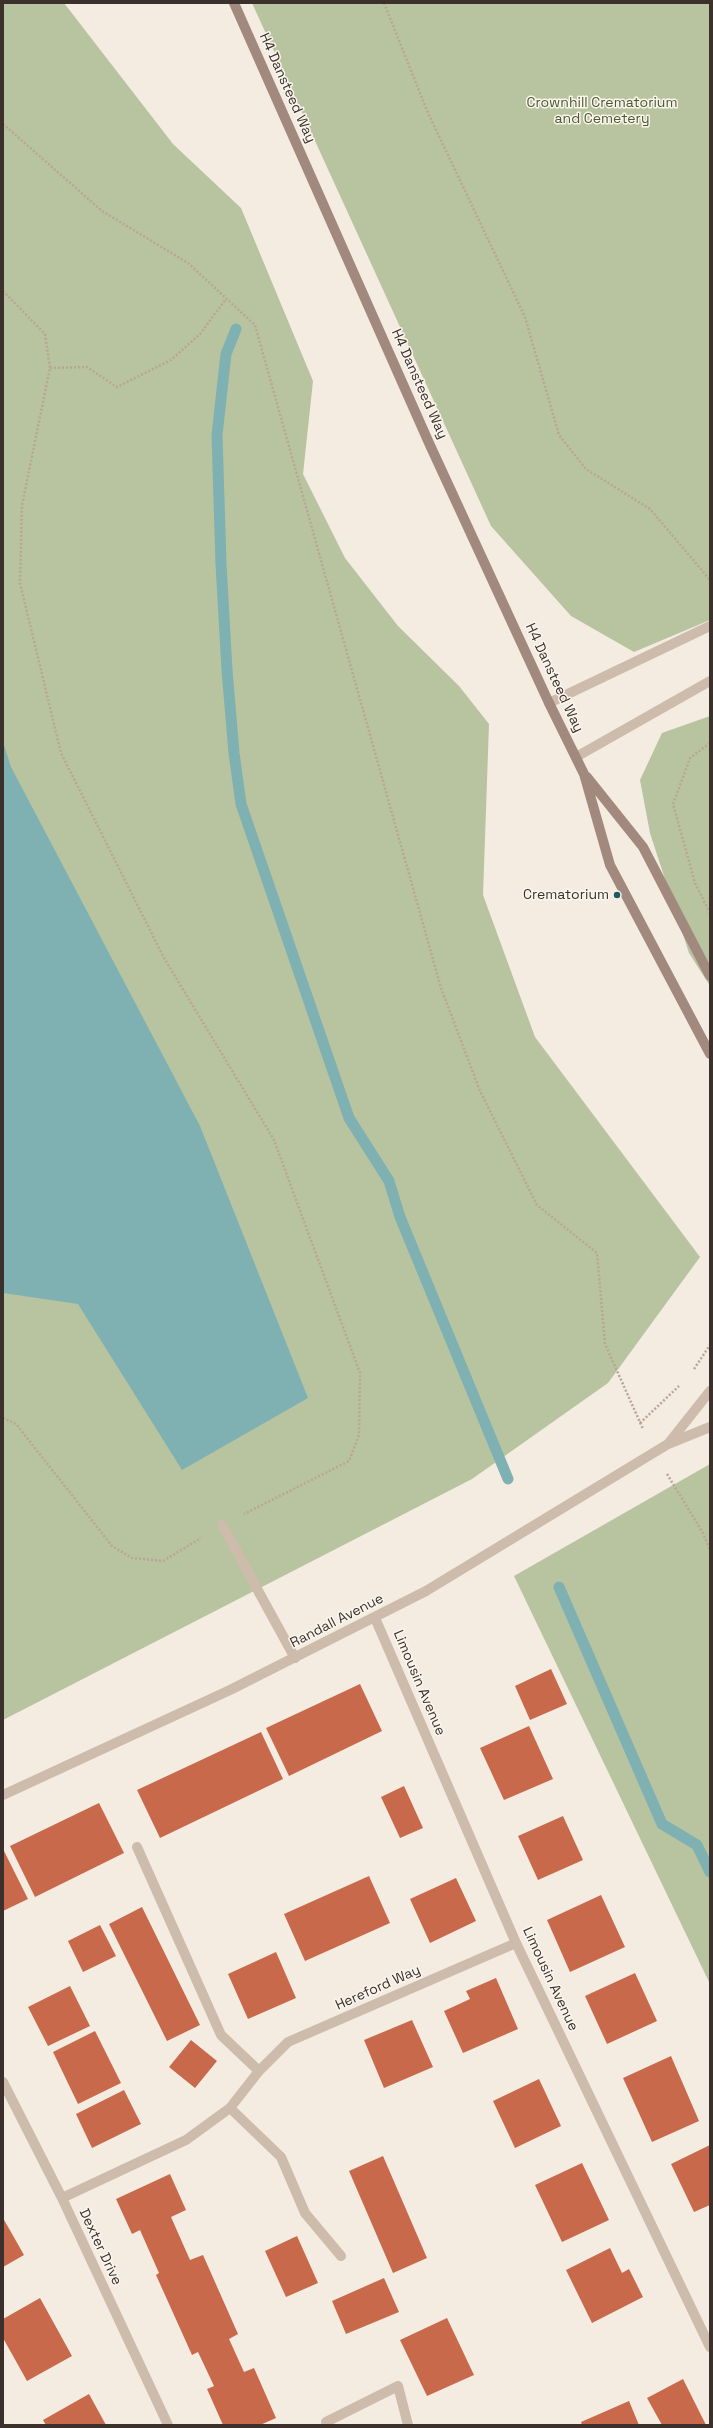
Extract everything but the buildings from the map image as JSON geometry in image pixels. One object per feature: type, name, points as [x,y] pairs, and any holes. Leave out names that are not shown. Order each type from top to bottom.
[{"type":"street","name":"H4 Dansteed Way","points":[[234,3],[429,443],[549,703],[584,774],[610,865],[710,1054]]},
{"type":"street","points":[[549,703],[710,626]]},
{"type":"street","points":[[576,757],[710,681]]},
{"type":"street","name":"H4 Dansteed Way","points":[[584,774],[643,846],[710,976]]},
{"type":"street","name":"Randall Avenue","points":[[668,1444],[706,1398],[710,1391]]},
{"type":"street","name":"Randall Avenue","points":[[3,1794],[230,1690],[426,1592],[668,1444],[710,1427]]},
{"type":"street","points":[[222,1524],[295,1658]]},
{"type":"street","name":"Limousin Avenue","points":[[375,1618],[516,1943],[710,2346]]},
{"type":"street","points":[[137,1847],[221,2035],[259,2071]]},
{"type":"street","name":"Hereford Way","points":[[62,2198],[186,2140],[230,2108],[259,2071],[288,2042],[516,1943]]},
{"type":"street","name":"Dexter Drive","points":[[3,2082],[62,2198],[168,2425]]},
{"type":"street","points":[[230,2108],[281,2157],[305,2213],[341,2256]]},
{"type":"street","points":[[326,2422],[398,2386],[408,2425]]},
{"type":"path","points":[[384,3],[428,113],[525,317],[559,435],[586,469],[650,509],[710,580]]},
{"type":"path","points":[[3,124],[102,211],[188,263],[255,324],[441,988],[480,1092],[537,1205],[597,1253],[605,1344],[640,1423],[684,1381]]},
{"type":"path","points":[[3,291],[45,334],[50,368],[22,505],[20,583],[61,753],[164,958],[274,1140],[360,1373],[359,1435],[349,1461],[222,1524],[164,1561],[132,1558],[112,1546],[16,1424],[3,1418]]},
{"type":"path","points":[[50,368],[87,367],[117,387],[171,360],[200,334],[226,299]]},
{"type":"path","points":[[710,743],[690,758],[673,804],[695,883],[710,913]]},
{"type":"path","points":[[690,1376],[710,1345]]},
{"type":"path","points":[[654,1453],[703,1533],[710,1550]]},
{"type":"green space","points":[[3,3],[64,3],[173,144],[241,208],[313,381],[303,474],[345,558],[398,626],[459,686],[489,724],[483,895],[535,1037],[700,1257],[608,1383],[472,1479],[3,1720]]},
{"type":"green space","name":"Crownhill Crematorium and Cemetery","points":[[252,3],[710,3],[710,620],[634,652],[571,616],[491,526]]},
{"type":"green space","points":[[710,716],[710,986],[689,953],[650,833],[640,780],[662,733]]},
{"type":"green space","points":[[710,1464],[710,1984],[514,1576]]},
{"type":"water","points":[[3,742],[11,767],[200,1126],[308,1398],[182,1470],[78,1304],[3,1293]]},
{"type":"waterway","points":[[236,329],[226,354],[217,435],[221,564],[227,670],[234,753],[241,804],[349,1118],[389,1181],[400,1217],[508,1479]]},
{"type":"waterway","points":[[559,1587],[662,1824],[697,1845],[710,1872]]},
{"type":"place","name":"Crematorium","points":[[617,895]]}]
